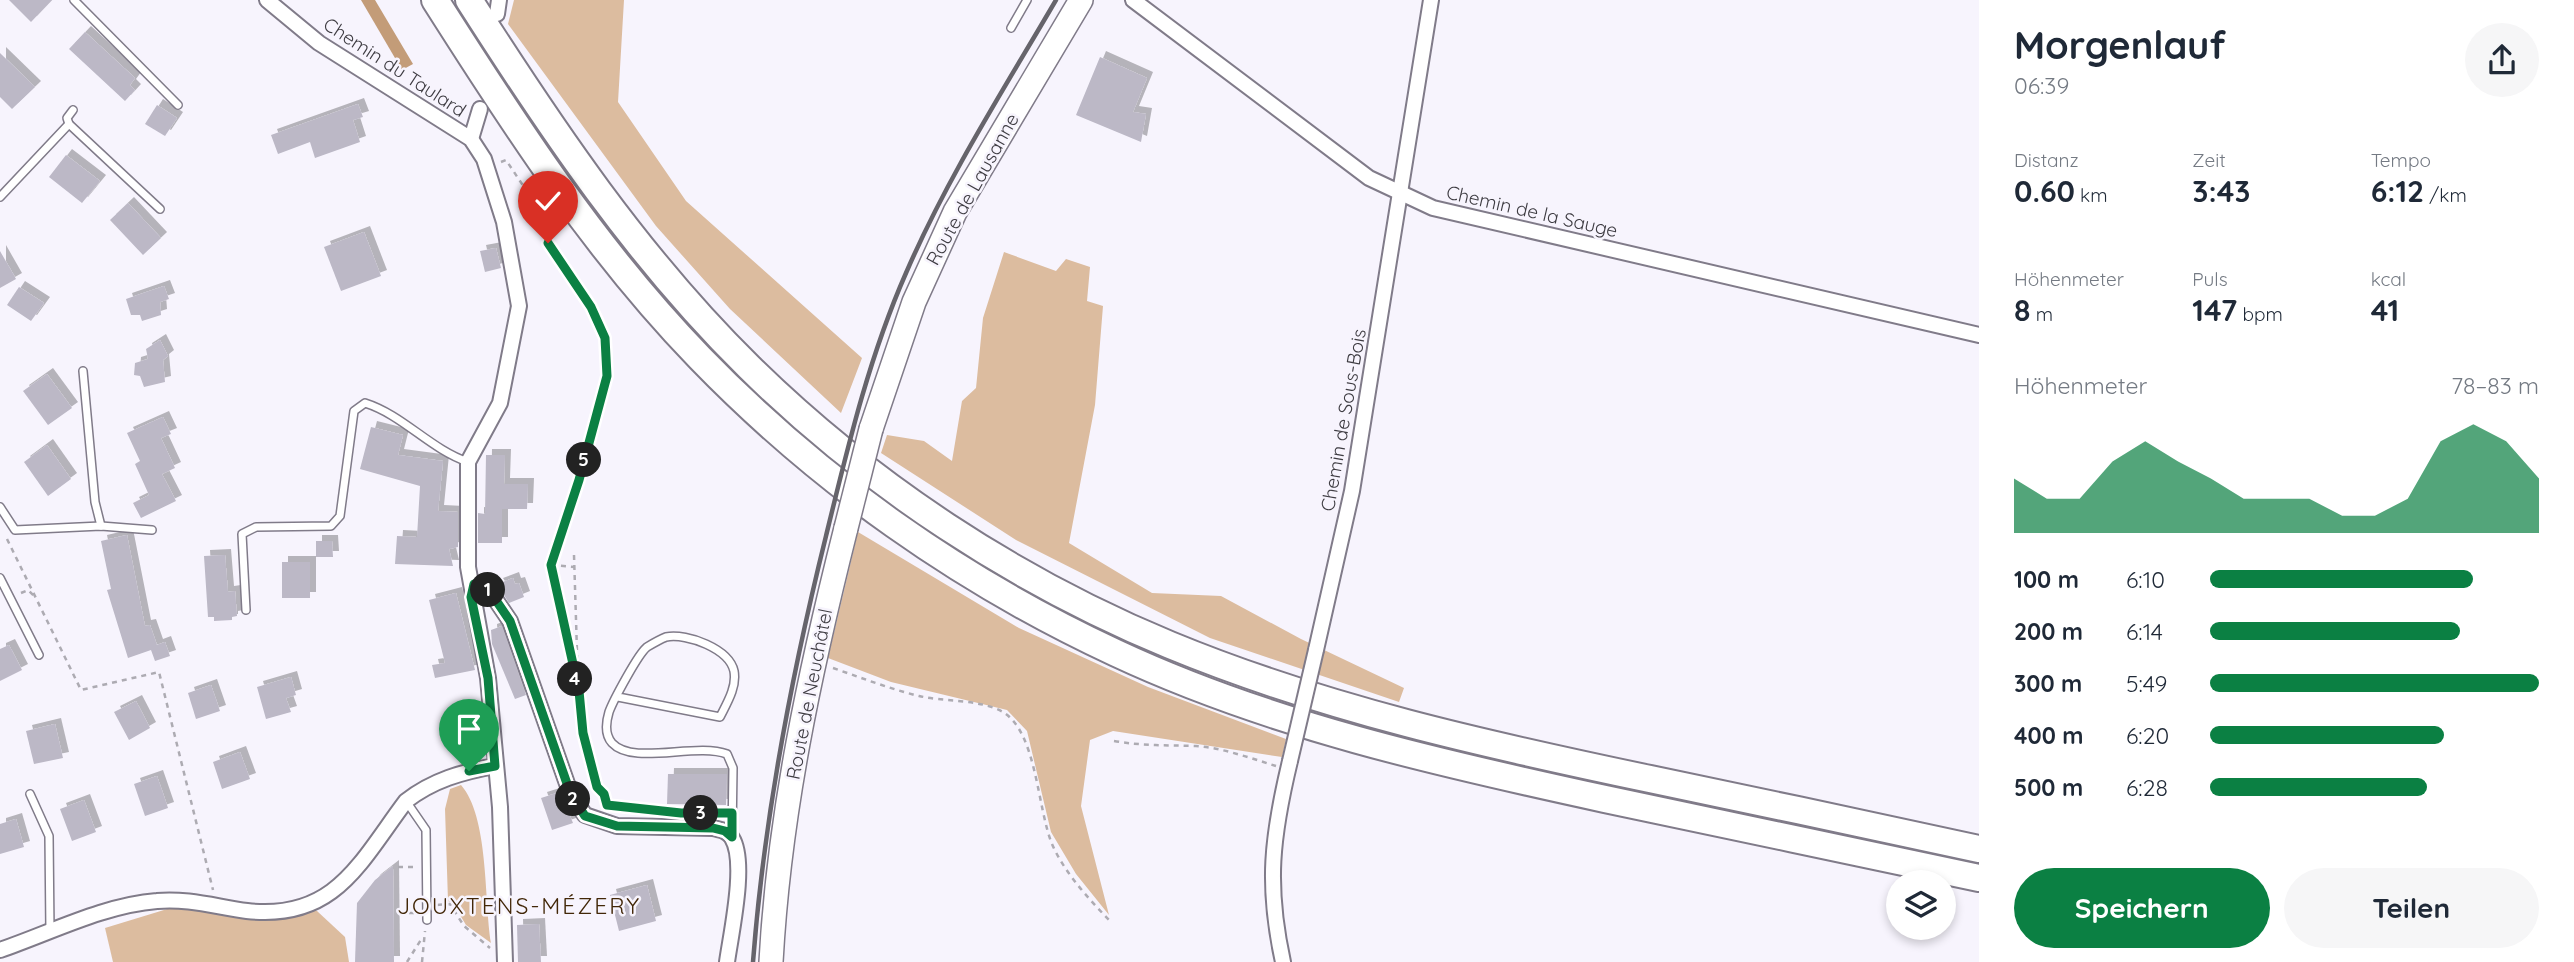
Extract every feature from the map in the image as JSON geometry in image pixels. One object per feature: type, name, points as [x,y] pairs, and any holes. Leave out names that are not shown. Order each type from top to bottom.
[{"type":"highway","points":[[435,0],[578,214],[643,296],[701,359],[764,421],[862,501],[931,550],[1003,594],[1079,635],[1158,671],[1333,732],[1544,786],[1979,878]]},
{"type":"highway","points":[[469,0],[601,197],[665,277],[720,338],[781,397],[877,477],[946,526],[1017,570],[1168,644],[1252,676],[1363,711],[1540,756],[1979,849]]},
{"type":"main road","name":"Route de Lausanne","points":[[871,429],[914,302],[955,212],[1082,0]]},
{"type":"main road","name":"Route de Neuchâtel","points":[[771,962],[786,813],[814,661],[871,429]]},
{"type":"street","name":"Chemin du Taulard","points":[[267,0],[319,43],[471,139]]},
{"type":"street","name":"Chemin de la Sauge","points":[[1133,0],[1368,178],[1433,208],[1979,335]]},
{"type":"street","name":"Chemin de Sous-Bois","points":[[1289,765],[1352,491],[1431,0]]},
{"type":"street","points":[[480,109],[471,139],[484,159],[504,222],[519,306],[500,403],[468,462],[468,567],[474,584],[471,597],[488,678],[505,962]]},
{"type":"street","points":[[474,584],[489,590],[510,621],[571,795],[585,816],[617,826],[713,828],[725,831],[732,837],[737,851],[737,880],[727,962]]},
{"type":"street","points":[[1283,962],[1273,914],[1272,861],[1274,829],[1289,765]]},
{"type":"street","points":[[0,950],[143,902],[180,901],[285,913],[311,904],[338,888],[355,871],[406,801],[437,781],[495,766]]},
{"type":"lane","points":[[74,0],[178,105]]},
{"type":"lane","points":[[1012,28],[1027,0]]},
{"type":"lane","points":[[73,110],[67,118],[69,124],[160,209]]},
{"type":"lane","points":[[0,197],[69,124]]},
{"type":"lane","points":[[83,371],[95,502],[100,526]]},
{"type":"lane","points":[[246,610],[242,534],[256,527],[331,526],[340,516],[354,411],[365,403],[380,408],[448,455],[468,462]]},
{"type":"lane","points":[[0,507],[15,530],[100,526],[152,530]]},
{"type":"lane","points":[[0,578],[39,655]]},
{"type":"lane","points":[[618,697],[720,717],[731,695],[734,673],[730,660],[707,645],[684,637],[666,637],[645,648],[609,711],[606,729],[612,743],[628,753],[713,749],[727,754],[733,768],[732,837]]},
{"type":"lane","points":[[30,793],[48,836],[50,933]]},
{"type":"lane","points":[[406,801],[426,830],[427,913]]},
{"type":"path","points":[[506,160],[526,190],[548,243],[591,307],[605,338],[607,376],[579,480],[551,565],[579,691]]},
{"type":"path","points":[[6,536],[81,690],[159,672],[217,907]]},
{"type":"path","points":[[575,555],[579,691],[583,733],[591,769],[607,805],[668,812]]},
{"type":"path","points":[[551,565],[575,567]]},
{"type":"path","points":[[27,590],[34,596]]},
{"type":"path","points":[[814,661],[920,696],[1001,711],[1018,724],[1027,745],[1041,812],[1053,846],[1091,901],[1109,920]]},
{"type":"path","points":[[1114,741],[1154,747],[1196,746],[1289,765]]},
{"type":"path","points":[[398,867],[426,867]]},
{"type":"path","points":[[399,913],[427,913],[450,904],[464,926],[487,946]]},
{"type":"path","points":[[422,962],[427,913]]},
{"type":"path","points":[[407,962],[424,935]]},
{"type":"shaded area","points":[[361,0],[375,0],[413,64],[402,70]]},
{"type":"shaded area","points":[[514,0],[624,0],[618,102],[686,201],[862,358],[841,413],[730,309],[656,226],[508,24]]},
{"type":"shaded area","points":[[1004,252],[1056,271],[1066,259],[1090,267],[1087,301],[1103,306],[1095,405],[1069,543],[1152,593],[1221,596],[1301,639],[1404,688],[1399,702],[1210,638],[1016,540],[881,453],[887,435],[924,441],[952,461],[962,401],[976,388],[983,318]]},
{"type":"shaded area","points":[[858,532],[1019,628],[1148,687],[1286,739],[1282,757],[1113,731],[1090,740],[1081,806],[1109,915],[1076,874],[1051,832],[1027,731],[1007,710],[891,682],[828,658]]},
{"type":"shaded area","points":[[461,785],[477,817],[481,837],[491,943],[466,925],[454,905],[448,901],[445,809],[450,789]]},
{"type":"shaded area","points":[[200,899],[317,911],[345,937],[349,962],[113,962],[105,928]]},
{"type":"building","points":[[9,0],[52,0],[31,22]]},
{"type":"building","points":[[85,32],[135,78],[130,85],[135,90],[125,101],[69,49]]},
{"type":"building","points":[[0,53],[35,87],[12,109],[0,97]]},
{"type":"building","points":[[1100,57],[1147,78],[1133,112],[1146,114],[1141,142],[1076,115]]},
{"type":"building","points":[[358,104],[363,117],[353,120],[360,142],[315,158],[310,142],[278,154],[271,135]]},
{"type":"building","points":[[157,105],[177,118],[165,136],[145,124]]},
{"type":"building","points":[[66,155],[100,181],[82,203],[49,177]]},
{"type":"building","points":[[128,203],[161,238],[143,255],[110,220]]},
{"type":"building","points":[[364,232],[381,276],[341,291],[324,247]]},
{"type":"building","points":[[496,248],[501,268],[485,272],[480,251]]},
{"type":"building","points":[[0,251],[16,279],[0,288]]},
{"type":"building","points":[[164,286],[169,299],[160,302],[161,315],[142,321],[140,315],[131,315],[126,299]]},
{"type":"building","points":[[19,287],[44,303],[31,321],[7,305]]},
{"type":"building","points":[[160,340],[168,356],[163,360],[165,382],[144,387],[140,376],[134,375],[135,363],[148,359],[146,349]]},
{"type":"building","points":[[47,374],[72,408],[48,425],[23,391]]},
{"type":"building","points":[[163,417],[171,434],[161,438],[175,468],[162,474],[176,501],[141,518],[133,503],[149,495],[135,464],[140,461],[127,433]]},
{"type":"building","points":[[371,427],[403,435],[398,455],[443,461],[438,511],[458,512],[458,547],[449,549],[453,566],[395,564],[397,536],[417,537],[420,486],[360,469]]},
{"type":"building","points":[[47,445],[71,479],[48,496],[24,462]]},
{"type":"building","points":[[486,455],[505,455],[504,484],[528,484],[527,509],[502,509],[502,543],[478,543],[478,513],[485,514]]},
{"type":"building","points":[[127,535],[145,626],[150,625],[157,645],[165,642],[170,656],[155,661],[151,650],[128,658],[107,590],[111,589],[101,541]]},
{"type":"building","points":[[316,541],[332,541],[333,557],[316,557]]},
{"type":"building","points":[[225,555],[228,592],[235,591],[237,616],[232,617],[232,620],[214,621],[214,617],[208,617],[204,556]]},
{"type":"building","points":[[282,562],[310,562],[310,598],[282,598]]},
{"type":"building","points":[[513,578],[515,584],[519,583],[524,597],[509,603],[497,584]]},
{"type":"building","points":[[456,593],[475,670],[435,678],[432,665],[445,663],[429,600]]},
{"type":"building","points":[[502,626],[526,695],[515,699],[492,644],[491,630]]},
{"type":"building","points":[[9,645],[22,670],[0,681],[0,649]]},
{"type":"building","points":[[291,677],[296,695],[286,698],[291,712],[266,719],[257,687]]},
{"type":"building","points":[[211,685],[220,711],[196,719],[188,693]]},
{"type":"building","points":[[136,701],[150,728],[129,740],[114,712]]},
{"type":"building","points":[[55,724],[63,758],[34,764],[26,731]]},
{"type":"building","points":[[240,752],[250,779],[222,789],[213,762]]},
{"type":"building","points":[[668,774],[727,774],[726,805],[667,804]]},
{"type":"building","points":[[157,776],[168,808],[145,816],[134,784]]},
{"type":"building","points":[[560,792],[573,823],[552,830],[541,798]]},
{"type":"building","points":[[84,800],[96,832],[72,841],[60,809]]},
{"type":"building","points":[[16,819],[24,847],[0,854],[0,824]]},
{"type":"building","points":[[393,866],[394,962],[355,962],[357,903],[375,880]]},
{"type":"building","points":[[647,885],[656,921],[619,931],[610,895]]},
{"type":"building","points":[[539,924],[541,962],[518,962],[517,925]]},
{"type":"railway","points":[[753,962],[764,854],[790,695],[834,502],[870,369],[906,273],[939,203],[1056,0]]},
{"type":"district","name":"JOUXTENS-MÉZERY","points":[[519,906]]},
{"type":"route","points":[[469,771],[495,766],[487,696],[488,678],[471,597],[474,584],[489,590],[510,621],[549,725],[571,795],[585,816],[617,826],[713,828],[725,831],[732,837],[732,813],[681,813],[607,805],[591,769],[583,733],[579,691],[566,643],[551,565],[579,480],[607,376],[605,338],[591,307],[548,243]]}]
